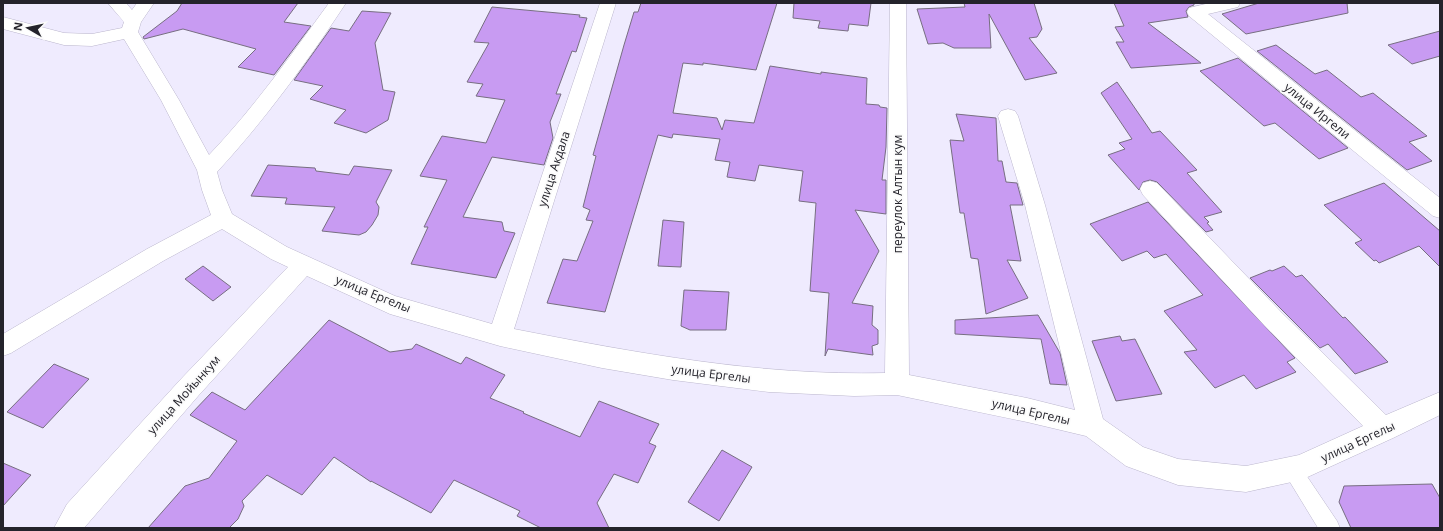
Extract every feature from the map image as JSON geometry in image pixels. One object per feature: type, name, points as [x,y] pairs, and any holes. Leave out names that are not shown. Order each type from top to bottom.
[{"type":"street","points":[[3,346],[155,256],[223,219],[212,190],[207,170],[131,26],[116,3]]},
{"type":"street","points":[[3,23],[64,39],[92,40],[131,26],[146,3]]},
{"type":"street","points":[[207,170],[238,138],[287,74],[338,3]]},
{"type":"street","name":"улица Акдала","points":[[500,336],[608,3]]},
{"type":"street","name":"переулок Алтын кум","points":[[897,384],[898,3]]},
{"type":"street","name":"улица Иргели","points":[[1232,3],[1195,12],[1440,210]]},
{"type":"street","points":[[1008,116],[1035,205],[1092,426]]},
{"type":"street","points":[[1150,189],[1273,319],[1384,430]]},
{"type":"street","name":"улица Ергелы","points":[[223,219],[303,265],[390,304],[500,336],[657,366],[761,380],[854,384],[897,384],[1028,410],[1092,426],[1135,457],[1178,472],[1246,479],[1301,468],[1440,403]]},
{"type":"street","name":"улица Мойынкум","points":[[68,528],[77,514],[190,387],[303,265]]},
{"type":"lane","points":[[1291,469],[1330,528]]},
{"type":"building","points":[[182,3],[298,3],[284,22],[311,26],[274,75],[238,67],[256,49],[183,29],[144,39],[143,37],[177,11]]},
{"type":"building","points":[[641,3],[777,3],[756,70],[703,63],[703,65],[683,63],[673,113],[717,118],[722,130],[725,120],[754,123],[770,66],[821,74],[821,72],[867,78],[866,104],[879,105],[880,107],[887,108],[886,147],[882,180],[886,180],[886,214],[855,210],[879,251],[852,303],[873,306],[872,325],[878,330],[878,344],[872,346],[873,355],[828,349],[825,356],[829,293],[810,291],[816,203],[799,201],[803,171],[759,165],[755,181],[727,177],[730,162],[715,160],[720,139],[673,134],[672,138],[658,135],[605,312],[547,303],[563,259],[577,261],[593,221],[586,220],[590,210],[583,207],[596,156],[593,155],[634,12],[638,12]]},
{"type":"building","points":[[794,3],[871,3],[868,26],[849,24],[848,31],[818,28],[820,21],[793,18]]},
{"type":"building","points":[[964,3],[1034,3],[1042,29],[1037,37],[1029,38],[1057,73],[1025,80],[989,14],[991,48],[954,48],[943,43],[928,44],[917,9],[965,7]]},
{"type":"building","points":[[1114,3],[1194,3],[1194,5],[1189,7],[1186,11],[1188,17],[1148,23],[1201,63],[1131,68],[1116,42],[1124,42],[1115,27],[1124,26]]},
{"type":"building","points":[[1259,3],[1347,3],[1348,13],[1246,34],[1222,14]]},
{"type":"building","points":[[492,7],[580,15],[579,17],[587,18],[576,52],[572,51],[556,94],[561,94],[550,122],[553,138],[544,165],[492,157],[463,217],[502,222],[504,231],[515,233],[496,278],[411,264],[428,227],[424,227],[447,180],[420,176],[442,136],[486,143],[505,100],[476,96],[483,84],[467,82],[489,43],[474,42]]},
{"type":"building","points":[[362,11],[391,13],[375,43],[383,90],[395,92],[388,120],[366,133],[334,123],[346,110],[310,99],[323,86],[294,80],[331,28],[349,31]]},
{"type":"building","points":[[1440,31],[1440,56],[1412,64],[1388,45]]},
{"type":"building","points":[[1276,45],[1315,74],[1327,70],[1361,97],[1373,93],[1427,136],[1409,142],[1432,161],[1407,170],[1257,51]]},
{"type":"building","points":[[1238,58],[1348,148],[1319,159],[1275,123],[1264,126],[1200,71]]},
{"type":"building","points":[[1117,82],[1152,133],[1160,131],[1197,170],[1187,173],[1222,212],[1204,217],[1209,222],[1207,223],[1213,230],[1206,232],[1157,182],[1150,180],[1143,182],[1139,190],[1108,155],[1125,149],[1119,143],[1132,139],[1101,93]]},
{"type":"building","points":[[956,114],[996,118],[998,161],[1002,161],[1006,182],[1017,183],[1023,205],[1010,205],[1021,261],[1007,260],[1028,298],[986,314],[978,259],[971,258],[964,213],[960,213],[950,140],[964,141]]},
{"type":"building","points":[[268,165],[315,168],[316,171],[349,175],[354,166],[392,170],[376,202],[379,207],[378,215],[366,232],[359,235],[322,231],[335,207],[285,204],[287,198],[251,196]]},
{"type":"building","points":[[1384,183],[1440,231],[1440,267],[1419,246],[1379,263],[1376,260],[1374,261],[1355,243],[1362,240],[1324,205]]},
{"type":"building","points":[[1148,202],[1295,358],[1287,362],[1296,372],[1256,389],[1244,375],[1215,388],[1184,352],[1197,350],[1164,311],[1203,295],[1166,254],[1154,258],[1147,251],[1122,261],[1090,224]]},
{"type":"building","points":[[663,220],[684,222],[681,267],[658,266]]},
{"type":"building","points":[[203,266],[231,287],[213,301],[185,279]]},
{"type":"building","points":[[1284,266],[1296,277],[1302,275],[1388,362],[1355,374],[1328,344],[1320,348],[1250,278]]},
{"type":"building","points":[[684,290],[729,292],[726,330],[690,330],[681,326]]},
{"type":"building","points":[[1038,315],[1060,353],[1067,385],[1050,384],[1041,339],[955,334],[955,320]]},
{"type":"building","points":[[329,320],[390,352],[412,349],[416,344],[461,364],[466,357],[505,375],[490,398],[580,437],[599,401],[659,424],[649,443],[656,446],[638,483],[614,474],[597,503],[609,528],[541,528],[517,516],[520,511],[454,480],[431,513],[371,482],[334,457],[302,495],[267,475],[242,501],[244,506],[238,519],[229,528],[148,528],[185,486],[209,478],[237,441],[190,415],[212,392],[245,410]]},
{"type":"building","points":[[1120,336],[1122,341],[1135,339],[1162,394],[1116,401],[1092,341]]},
{"type":"building","points":[[54,364],[89,379],[43,428],[7,412]]},
{"type":"building","points":[[722,450],[752,467],[719,521],[688,502]]},
{"type":"building","points":[[3,463],[31,475],[3,506]]},
{"type":"building","points":[[1432,484],[1440,498],[1440,528],[1351,528],[1339,502],[1344,486]]}]
